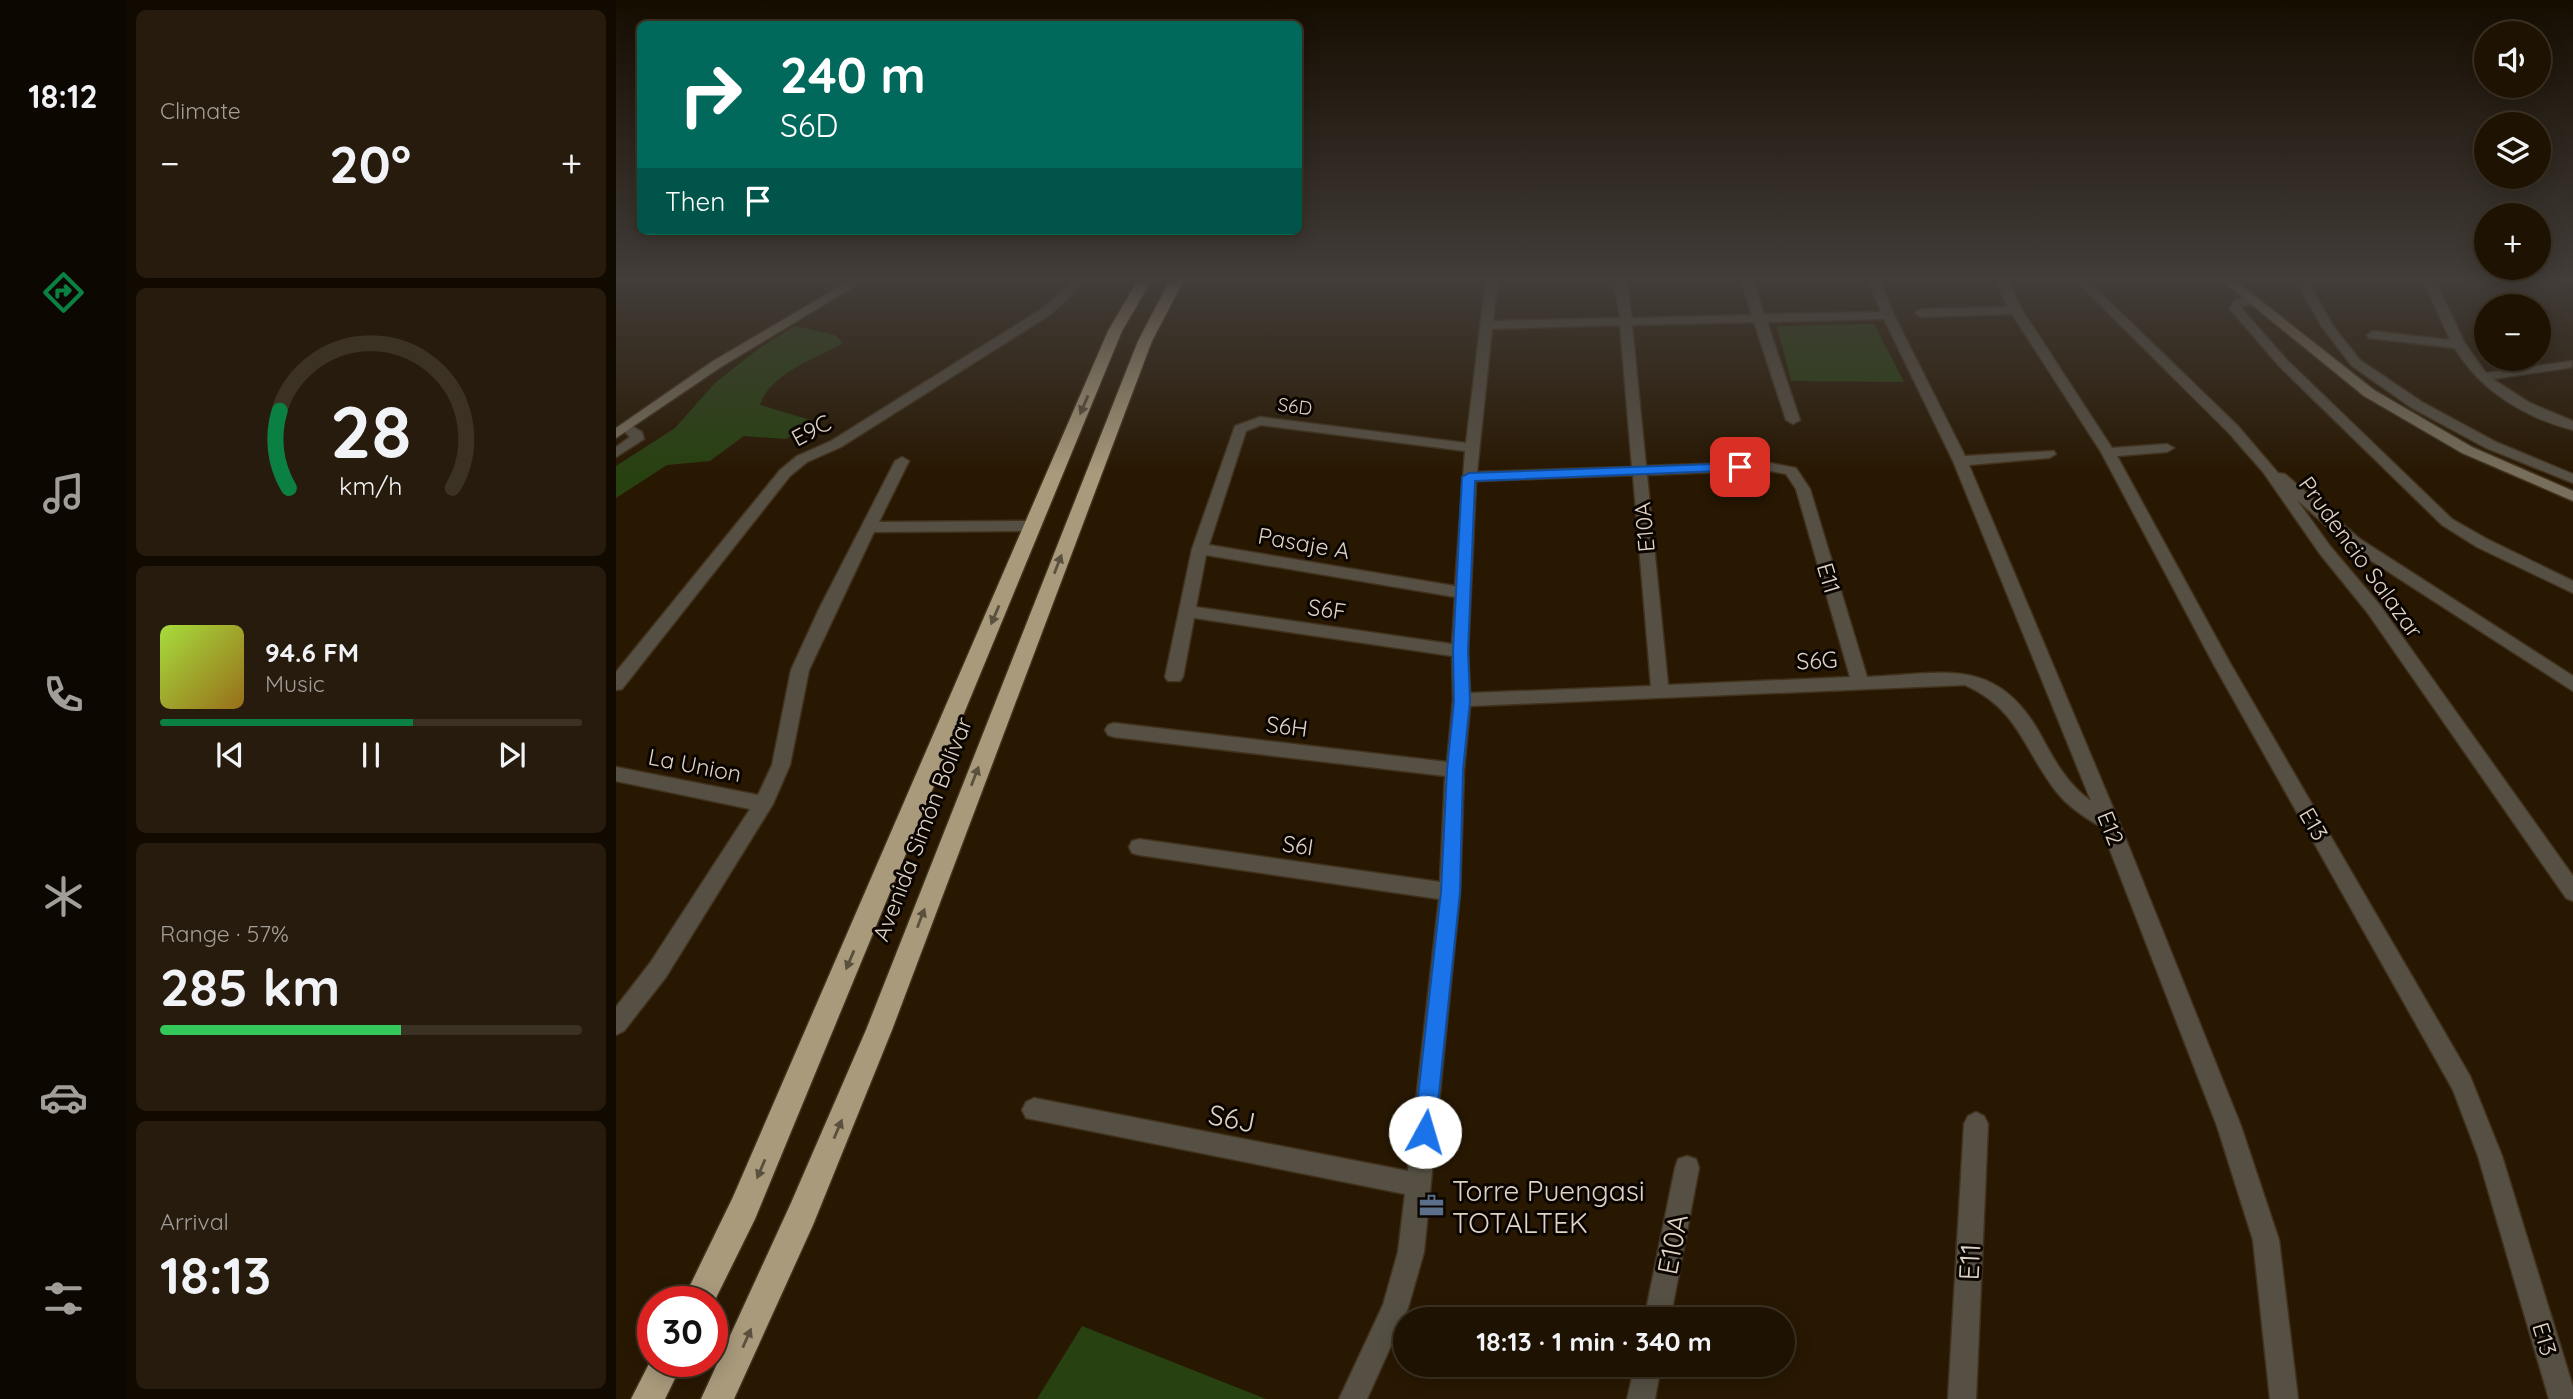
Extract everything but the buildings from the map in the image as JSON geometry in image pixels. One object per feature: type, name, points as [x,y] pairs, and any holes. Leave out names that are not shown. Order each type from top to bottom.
[{"type":"highway","name":"Avenida Simón Bolívar","points":[[706,1286],[744,1208],[1110,343]]},
{"type":"highway","name":"Avenida Simón Bolívar","points":[[717,1399],[802,1214],[879,1030],[1144,343]]},
{"type":"highway","points":[[647,1399],[659,1377]]},
{"type":"main road","points":[[622,430],[752,343]]},
{"type":"main road","points":[[2307,343],[2380,400],[2468,450],[2573,496]]},
{"type":"street","name":"E9C","points":[[616,684],[785,473],[802,459],[836,444],[996,343]]},
{"type":"street","points":[[1353,1399],[1395,1308],[1411,1252],[1450,892],[1455,770],[1462,701],[1460,651],[1469,477],[1486,343]]},
{"type":"street","name":"E10A","points":[[1628,343],[1660,692]]},
{"type":"street","points":[[1767,343],[1793,420]]},
{"type":"street","name":"E12","points":[[1902,343],[1961,461],[2109,822],[2229,1126],[2266,1240],[2284,1399]]},
{"type":"street","name":"E13","points":[[2038,343],[2108,452],[2223,665],[2462,1084],[2490,1156],[2563,1399]]},
{"type":"street","name":"Prudencio Salazar","points":[[2145,343],[2233,429],[2268,469],[2325,550],[2373,608],[2573,892]]},
{"type":"street","points":[[2266,343],[2447,522],[2482,543],[2573,588]]},
{"type":"street","points":[[2341,343],[2356,363],[2417,405],[2491,445],[2573,479]]},
{"type":"street","points":[[2446,343],[2461,345],[2483,377],[2534,411],[2573,426]]},
{"type":"street","points":[[2483,377],[2568,364]]},
{"type":"street","name":"S6D","points":[[1200,549],[1240,429],[1252,423],[1260,421],[1473,448]]},
{"type":"street","points":[[616,453],[637,439],[637,435],[622,430]]},
{"type":"street","points":[[2108,452],[2166,448]]},
{"type":"street","points":[[1961,461],[2049,454]]},
{"type":"street","points":[[616,1024],[658,970],[764,804],[781,765],[800,670],[827,609],[902,461]]},
{"type":"street","name":"E11","points":[[1639,471],[1776,466],[1796,475],[1803,489],[1860,682]]},
{"type":"street","points":[[2268,469],[2292,485],[2355,543],[2573,685]]},
{"type":"street","points":[[1469,477],[1639,471]]},
{"type":"street","points":[[869,527],[1033,526]]},
{"type":"street","points":[[1174,677],[1200,549]]},
{"type":"street","name":"Pasaje A","points":[[1200,549],[1462,593]]},
{"type":"street","name":"S6F","points":[[1188,611],[1460,651]]},
{"type":"street","name":"S6G","points":[[1462,701],[1968,679],[1988,687],[2014,708],[2060,784],[2070,795],[2109,822]]},
{"type":"street","name":"S6H","points":[[1114,730],[1455,770]]},
{"type":"street","name":"La Union","points":[[616,774],[764,804]]},
{"type":"street","name":"S6I","points":[[1139,847],[1450,892]]},
{"type":"street","name":"S6J","points":[[1034,1110],[1419,1185]]},
{"type":"street","name":"E11","points":[[1962,1399],[1976,1124]]},
{"type":"street","name":"E10A","points":[[1660,1307],[1687,1168]]},
{"type":"street","points":[[1641,1399],[1646,1377]]},
{"type":"green space","points":[[767,343],[842,343],[783,376],[765,394],[760,405],[817,422],[786,439],[744,436],[710,461],[667,465],[616,498],[616,466],[675,428],[715,383]]},
{"type":"green space","points":[[1781,343],[1884,343],[1904,382],[1791,381]]},
{"type":"green space","points":[[1082,1326],[1266,1399],[1037,1399]]},
{"type":"place","name":"Torre Puengasi TOTALTEK","points":[[1432,1206]]},
{"type":"route","points":[[1425,1132],[1450,892],[1455,770],[1462,701],[1460,651],[1469,477],[1740,467]]}]
